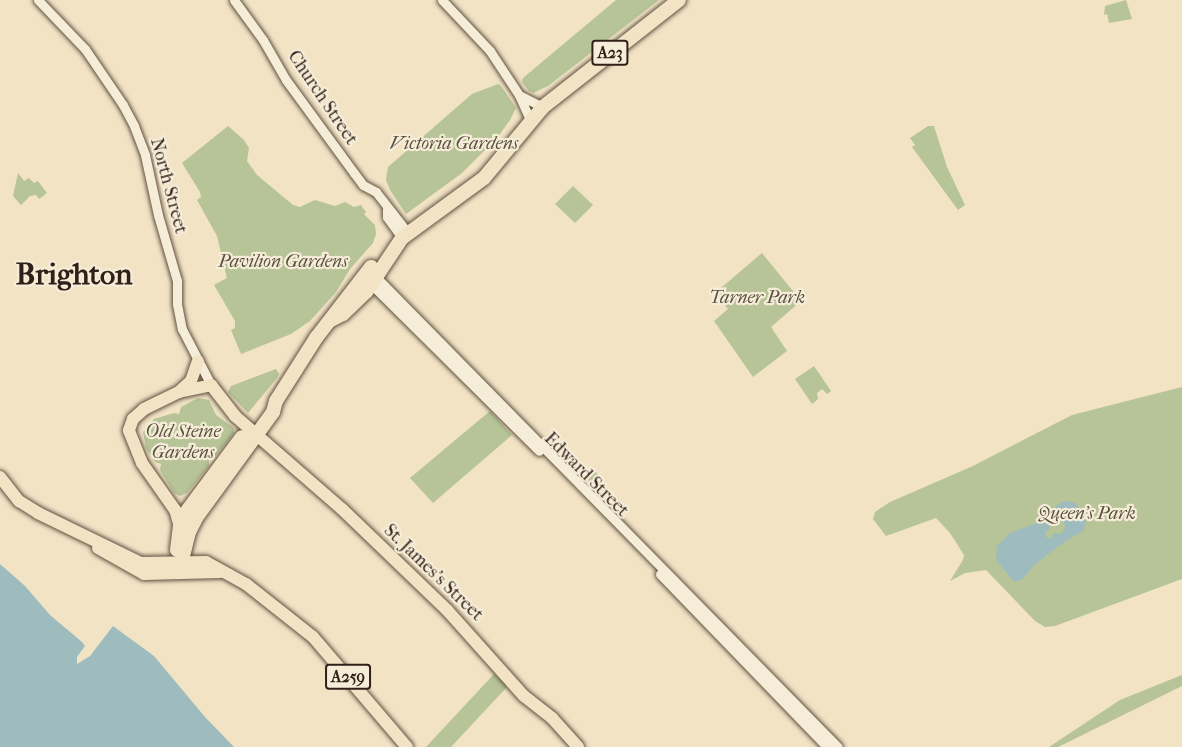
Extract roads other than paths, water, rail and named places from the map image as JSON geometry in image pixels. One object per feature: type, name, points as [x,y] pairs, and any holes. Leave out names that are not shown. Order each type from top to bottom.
[{"type":"highway","name":"A23","points":[[179,566],[181,511],[252,430],[273,412],[276,401],[310,347],[331,321],[343,314],[370,277],[405,236],[484,178],[543,107],[679,0]]},
{"type":"highway","name":"A23","points":[[179,566],[189,532],[252,430]]},
{"type":"main road","points":[[179,392],[195,374],[198,361]]},
{"type":"main road","points":[[206,504],[181,511],[151,477],[128,434],[138,413],[179,392],[211,386]]},
{"type":"main road","name":"St. James's Street","points":[[211,386],[221,400],[252,430],[342,509],[447,610],[524,696],[552,718],[578,746]]},
{"type":"main road","name":"A259","points":[[0,477],[19,501],[91,540],[141,563],[179,566],[211,563],[246,584],[313,637],[407,747]]},
{"type":"street","name":"North Street","points":[[38,0],[85,49],[123,105],[134,126],[142,146],[158,215],[177,281],[177,304],[182,329],[211,386]]},
{"type":"street","name":"Church Street","points":[[234,0],[263,40],[286,80],[354,173],[363,184],[376,192],[387,209],[387,217],[405,236]]},
{"type":"street","points":[[442,0],[490,51],[519,95],[530,120]]},
{"type":"street","points":[[519,95],[543,107]]},
{"type":"street","name":"Edward Street","points":[[370,277],[727,632],[784,695]]},
{"type":"street","name":"Edward Street","points":[[370,277],[784,695]]},
{"type":"street","points":[[784,695],[827,747]]},
{"type":"street","points":[[784,695],[838,747]]},
{"type":"water","points":[[1066,501],[1075,503],[1082,511],[1086,522],[1084,530],[1034,565],[1023,579],[1014,582],[996,560],[997,546],[1010,533],[1044,520],[1057,505]],"holes":[[[1055,519],[1064,522],[1065,529],[1061,534],[1053,533],[1052,538],[1047,538],[1045,532],[1050,529],[1050,523]]]},
{"type":"water","points":[[0,564],[25,586],[50,615],[82,642],[85,646],[77,657],[77,664],[90,656],[113,626],[154,656],[205,717],[234,747],[0,747]]},
{"type":"district","name":"Brighton","points":[[74,275]]},
{"type":"park label","name":"Victoria Gardens","points":[[454,144]]},
{"type":"park label","name":"Pavilion Gardens","points":[[283,262]]},
{"type":"park label","name":"Tarner Park","points":[[757,298]]},
{"type":"park label","name":"Old Steine Gardens","points":[[183,443]]},
{"type":"park label","name":"Queen's Park","points":[[1087,514]]}]
